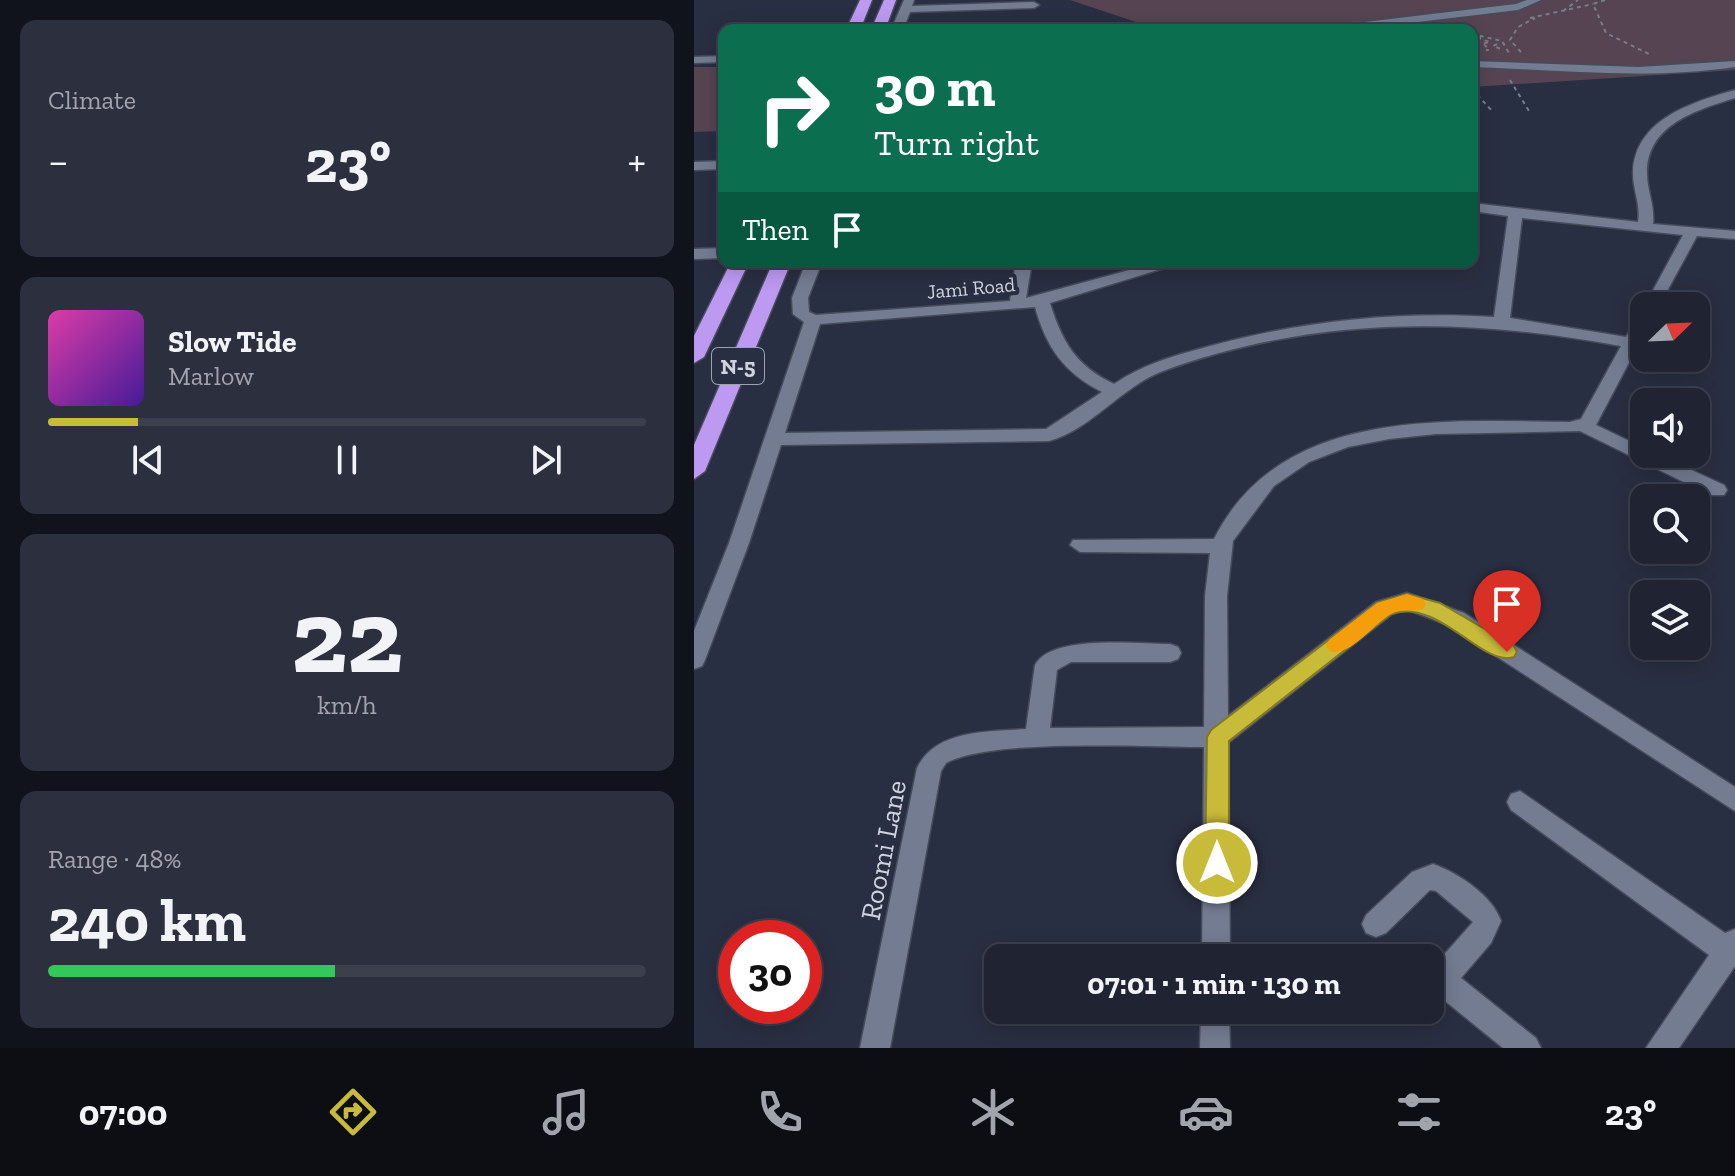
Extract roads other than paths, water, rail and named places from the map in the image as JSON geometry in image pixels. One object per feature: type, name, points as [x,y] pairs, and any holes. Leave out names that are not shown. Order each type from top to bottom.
[{"type":"highway","points":[[856,24],[866,0]]},
{"type":"highway","points":[[880,24],[890,0]]},
{"type":"highway","name":"N-5","points":[[694,357],[737,268]]},
{"type":"highway","name":"N-5","points":[[694,471],[779,268]]},
{"type":"street","points":[[1374,24],[1518,7],[1536,0]]},
{"type":"street","points":[[899,24],[907,4],[1034,5]]},
{"type":"street","points":[[694,60],[718,59]]},
{"type":"street","points":[[1478,64],[1669,69],[1735,64]]},
{"type":"street","points":[[1645,227],[1649,208],[1640,178],[1640,156],[1651,133],[1679,113],[1735,94]]},
{"type":"street","points":[[694,166],[718,165]]},
{"type":"street","points":[[1478,208],[1735,235]]},
{"type":"street","points":[[1501,323],[1515,214]]},
{"type":"street","points":[[1659,292],[1692,231]]},
{"type":"street","points":[[694,254],[718,253]]},
{"type":"street","points":[[694,660],[775,439],[813,320],[801,314],[800,298],[812,268]]},
{"type":"street","points":[[1017,305],[1023,268]]},
{"type":"street","name":"Jami Road","points":[[813,320],[1017,305],[1155,268]]},
{"type":"street","points":[[1041,301],[1050,331],[1071,368],[1113,390]]},
{"type":"street","points":[[775,439],[1049,435],[1087,414],[1113,390],[1156,368],[1304,329],[1396,320],[1501,323],[1630,343]]},
{"type":"street","points":[[1216,944],[1216,596],[1222,546],[1250,496],[1290,464],[1345,441],[1403,431],[1571,428],[1588,423],[1630,345]]},
{"type":"street","points":[[1581,425],[1717,490]]},
{"type":"street","points":[[1080,545],[1222,546]]},
{"type":"street","points":[[1218,737],[1384,608],[1407,601],[1456,619],[1735,800]]},
{"type":"street","points":[[1037,738],[1046,665],[1055,658],[1068,653],[1170,653]]},
{"type":"street","name":"Roomi Lane","points":[[875,1048],[929,768],[937,756],[950,749],[1037,738],[1218,737]]},
{"type":"street","points":[[1520,802],[1732,947],[1665,1046]]},
{"type":"street","points":[[1376,924],[1421,881],[1433,876],[1445,882],[1485,915],[1487,921],[1481,934],[1444,976],[1449,986],[1526,1048]]},
{"type":"street","points":[[1215,1024],[1215,1048]]}]
